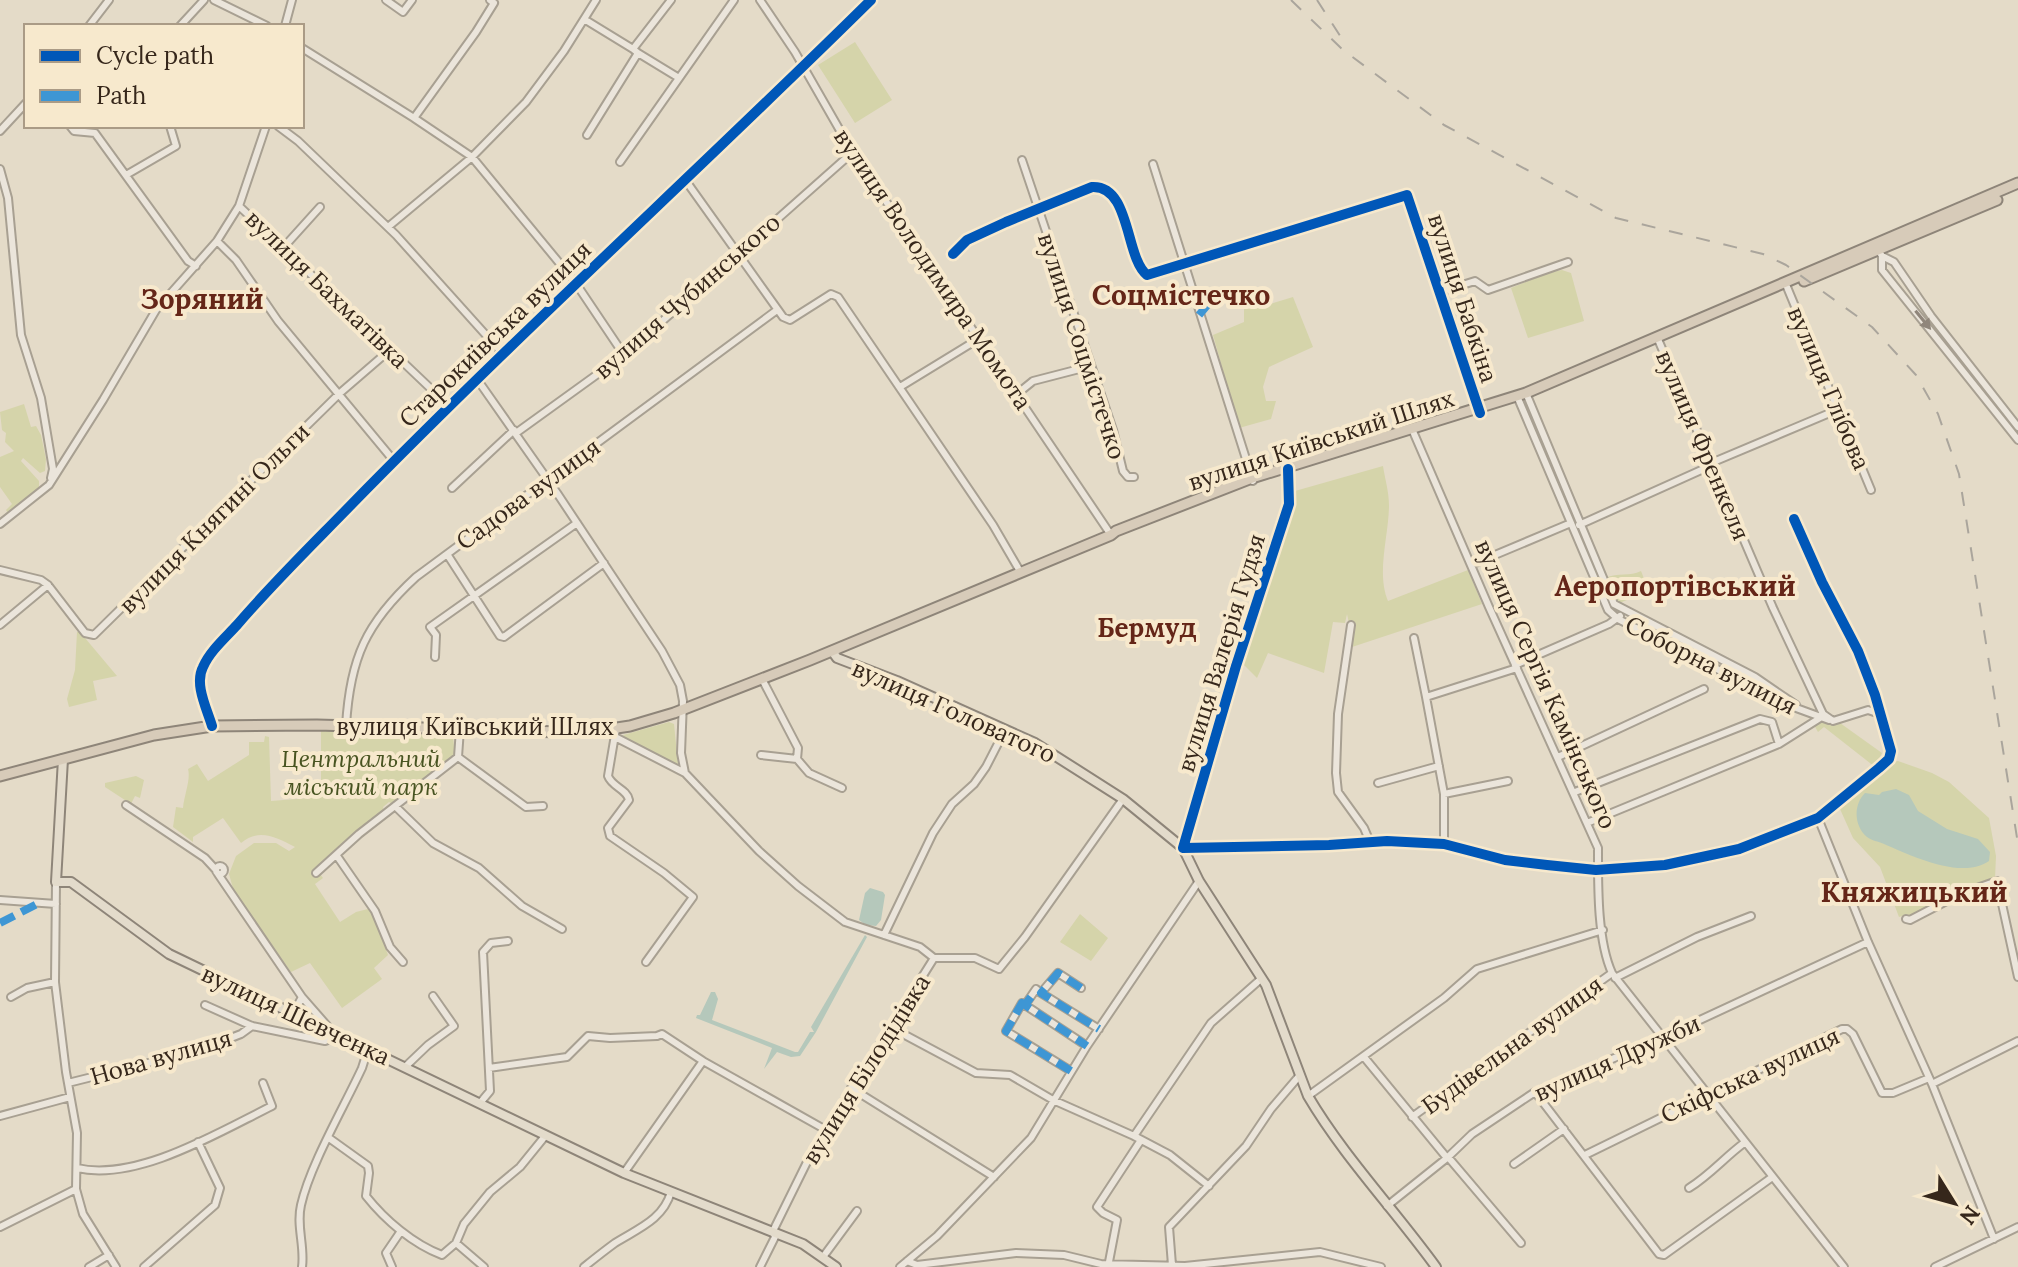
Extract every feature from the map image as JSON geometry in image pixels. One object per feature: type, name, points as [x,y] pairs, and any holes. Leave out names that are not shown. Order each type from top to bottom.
[{"type":"highway","name":"вулиця Київський Шлях","points":[[0,776],[154,735],[212,726],[616,733],[762,679],[1253,480],[1523,397],[1878,250],[2018,183]]},
{"type":"highway","name":"вулиця Київський Шлях","points":[[1658,340],[2018,190]]},
{"type":"main road","name":"вулиця Головатого","points":[[832,651],[837,658],[895,680],[1038,745],[1123,799],[1183,848],[1199,881],[1271,995],[1308,1096],[1387,1206],[1436,1267]]},
{"type":"main road","points":[[56,882],[63,759]]},
{"type":"main road","name":"вулиця Шевченка","points":[[56,882],[71,882],[169,954],[624,1173],[803,1244],[836,1267]]},
{"type":"street","points":[[91,24],[109,0]]},
{"type":"street","points":[[182,24],[204,0]]},
{"type":"street","points":[[214,0],[263,24]]},
{"type":"street","points":[[286,24],[292,0]]},
{"type":"street","points":[[386,0],[403,12],[412,0]]},
{"type":"street","points":[[388,227],[472,157],[526,102],[564,51],[596,0]]},
{"type":"street","points":[[587,135],[635,51],[671,0]]},
{"type":"street","points":[[620,162],[734,0]]},
{"type":"street","name":"вулиця Володимира Момота","points":[[760,0],[853,152],[1111,535]]},
{"type":"street","name":"Старокиївська вулиця","points":[[212,726],[200,684],[200,671],[208,657],[257,602],[575,282],[686,181],[871,0]]},
{"type":"street","points":[[414,118],[476,32],[492,1]]},
{"type":"street","points":[[584,19],[679,78]]},
{"type":"street","points":[[304,49],[472,157],[575,282],[624,355]]},
{"type":"street","points":[[0,131],[24,105]]},
{"type":"street","points":[[73,128],[79,132],[95,133],[188,261],[196,266]]},
{"type":"street","points":[[126,175],[176,146],[171,128]]},
{"type":"street","points":[[0,524],[49,485],[156,310],[217,241],[239,206],[265,128]]},
{"type":"street","points":[[281,128],[388,227],[503,354]]},
{"type":"street","name":"вулиця Чубинського","points":[[452,488],[515,431],[624,355],[853,152]]},
{"type":"street","name":"вулиця Соцмістечко","points":[[1022,160],[1113,430],[1123,471],[1129,478],[1134,477]]},
{"type":"street","points":[[1153,164],[1253,480]]},
{"type":"street","points":[[0,169],[8,198],[21,335],[41,398],[51,452],[53,469],[49,485]]},
{"type":"street","points":[[686,181],[783,317],[790,320],[831,294],[838,297],[1013,556],[1021,573]]},
{"type":"street","name":"вулиця Соцмістечко","points":[[953,254],[967,240],[1036,208],[1092,187],[1105,189],[1114,199],[1143,273],[1152,275],[1185,265]]},
{"type":"street","name":"вулиця Бабкіна","points":[[1185,265],[1407,195],[1479,411]]},
{"type":"street","name":"вулиця Бахматівка","points":[[239,206],[449,406]]},
{"type":"street","points":[[283,248],[320,207]]},
{"type":"street","points":[[217,241],[236,260],[278,321],[394,461]]},
{"type":"street","points":[[1878,250],[1894,262],[1931,316],[2018,427]]},
{"type":"street","points":[[1878,250],[1882,270],[2018,440]]},
{"type":"street","points":[[1440,292],[1475,281],[1488,290],[1568,262]]},
{"type":"street","name":"вулиця Глібова","points":[[1787,287],[1871,490]]},
{"type":"street","name":"Садова вулиця","points":[[346,726],[346,703],[356,659],[365,636],[394,597],[447,554],[777,310]]},
{"type":"street","points":[[900,387],[980,338]]},
{"type":"street","name":"вулиця Френкеля","points":[[1658,340],[1773,608],[1817,703],[1829,720]]},
{"type":"street","name":"вулиця Княгині Ольги","points":[[48,585],[85,633],[94,635],[340,393],[391,349]]},
{"type":"street","points":[[1017,394],[1033,381],[1091,366]]},
{"type":"street","points":[[477,379],[667,660],[680,685],[683,710],[681,753],[685,773]]},
{"type":"street","name":"Соборна вулиця","points":[[1523,397],[1614,604],[1755,677],[1809,714]]},
{"type":"street","points":[[1471,565],[1837,410]]},
{"type":"street","name":"вулиця Сергія Камінського","points":[[1413,432],[1598,848],[1596,870],[1605,957],[1614,975],[1844,1267]]},
{"type":"street","name":"вулиця Валерія Гудзя","points":[[1183,848],[1236,666],[1289,504],[1289,471]]},
{"type":"street","points":[[1183,848],[1370,842],[1444,844],[1505,860],[1596,870],[1665,865],[1739,849],[1818,818],[1889,759],[1890,746],[1858,651],[1794,519]]},
{"type":"street","points":[[435,657],[436,635],[430,627],[577,523]]},
{"type":"street","name":"Соборна вулиця","points":[[1576,523],[1608,610],[1618,619],[1809,714],[1829,720]]},
{"type":"street","points":[[447,554],[473,597],[500,636],[504,637],[604,563]]},
{"type":"street","points":[[0,570],[41,580],[48,585],[0,625]]},
{"type":"street","points":[[1426,697],[1516,667],[1618,619],[1624,610]]},
{"type":"street","points":[[1351,625],[1338,714],[1337,782],[1338,792],[1364,828],[1370,842]]},
{"type":"street","points":[[1414,638],[1444,794],[1444,844]]},
{"type":"street","points":[[762,679],[798,748],[797,759]]},
{"type":"street","points":[[1558,757],[1704,689]]},
{"type":"street","points":[[1829,720],[1868,710],[1880,714]]},
{"type":"street","points":[[1587,823],[1779,744],[1820,718]]},
{"type":"street","points":[[1575,792],[1760,719],[1772,722],[1779,744]]},
{"type":"street","points":[[316,873],[359,834],[458,757],[460,729]]},
{"type":"street","points":[[884,935],[933,833],[952,804],[974,784],[986,767],[1005,730]]},
{"type":"street","points":[[616,733],[609,780],[627,794],[629,800],[608,828],[610,836],[693,897],[646,962]]},
{"type":"street","name":"вулиця Білодідівка","points":[[616,733],[685,773],[735,828],[798,886],[845,922],[920,947],[934,958],[826,1130],[773,1231],[775,1237],[760,1267]]},
{"type":"street","points":[[761,755],[797,759],[809,773],[842,788]]},
{"type":"street","points":[[458,757],[526,807],[543,806]]},
{"type":"street","points":[[1378,783],[1439,766]]},
{"type":"street","points":[[1444,794],[1508,781]]},
{"type":"street","points":[[934,958],[975,958],[993,969],[999,969],[1123,799]]},
{"type":"street","points":[[126,805],[218,869],[233,897],[302,997],[336,1034],[325,1041],[252,1026],[205,1005]]},
{"type":"street","points":[[395,806],[433,843],[479,868],[522,906],[562,929]]},
{"type":"street","points":[[1818,818],[1868,942],[1931,1081],[1994,1239]]},
{"type":"street","points":[[337,856],[375,911],[390,947],[403,962]]},
{"type":"street","points":[[900,1267],[937,1236],[1031,1138],[1087,1046],[1199,881]]},
{"type":"street","points":[[1906,919],[1910,920],[1968,890],[1997,881],[2018,977]]},
{"type":"street","points":[[56,882],[55,982],[77,1133],[76,1189],[83,1214],[116,1267]]},
{"type":"street","points":[[0,900],[56,904]]},
{"type":"street","name":"Будівельна вулиця","points":[[1412,1117],[1614,975],[1751,916]]},
{"type":"street","points":[[1308,1096],[1444,998],[1477,969],[1603,930]]},
{"type":"street","points":[[480,1103],[490,1091],[483,952],[491,943],[508,941]]},
{"type":"street","name":"вулиця Дружби","points":[[1387,1206],[1472,1134],[1535,1092],[1661,1038],[1868,942]]},
{"type":"street","points":[[1041,993],[1058,973],[1081,988]]},
{"type":"street","points":[[1134,1136],[1211,1023],[1262,978]]},
{"type":"street","points":[[11,997],[27,988],[55,982]]},
{"type":"street","points":[[1025,1005],[1036,989],[1099,1029]]},
{"type":"street","points":[[405,1067],[454,1026],[433,996]]},
{"type":"street","points":[[293,1014],[302,997]]},
{"type":"street","points":[[1071,1071],[1006,1031],[1015,1013],[1022,1003],[1087,1046]]},
{"type":"street","name":"Нова вулиця","points":[[68,1083],[200,1050],[241,1034],[252,1026]]},
{"type":"street","points":[[890,1027],[976,1073],[1010,1075],[1053,1100],[1134,1136],[1170,1155],[1209,1186]]},
{"type":"street","name":"Скіфська вулиця","points":[[1585,1155],[1842,1029],[1853,1034],[1882,1093],[1893,1093],[1931,1081]]},
{"type":"street","points":[[489,1068],[567,1057],[588,1036],[610,1038],[662,1034],[703,1061],[826,1130]]},
{"type":"street","points":[[1931,1081],[2018,1041]]},
{"type":"street","points":[[302,1267],[304,1256],[298,1220],[300,1206],[368,1049]]},
{"type":"street","points":[[1364,1057],[1521,1243]]},
{"type":"street","points":[[624,1173],[703,1061]]},
{"type":"street","points":[[1172,1265],[1169,1227],[1246,1146],[1271,1109],[1300,1075]]},
{"type":"street","points":[[77,1168],[88,1171],[146,1163],[198,1142],[272,1106],[263,1083]]},
{"type":"street","points":[[851,1088],[994,1177]]},
{"type":"street","points":[[1535,1092],[1659,1254],[1664,1255],[1771,1178]]},
{"type":"street","name":"Нова вулиця","points":[[0,1116],[70,1097]]},
{"type":"street","points":[[1514,1164],[1564,1129]]},
{"type":"street","points":[[329,1138],[368,1166],[366,1196],[401,1231],[442,1255],[456,1243],[464,1224],[490,1192],[520,1167],[547,1134]]},
{"type":"street","points":[[1108,1266],[1117,1220],[1097,1207],[1141,1140]]},
{"type":"street","points":[[144,1267],[215,1205],[220,1195],[220,1188],[198,1142]]},
{"type":"street","points":[[1689,1188],[1744,1143]]},
{"type":"street","points":[[0,1227],[76,1189]]},
{"type":"street","points":[[584,1267],[615,1243],[648,1224],[663,1208],[671,1192]]},
{"type":"street","points":[[823,1257],[857,1211]]},
{"type":"street","points":[[1935,1267],[2018,1227]]},
{"type":"street","points":[[392,1267],[386,1253],[401,1231]]},
{"type":"street","points":[[456,1243],[484,1267]]},
{"type":"street","points":[[907,1261],[917,1265],[1016,1253],[1064,1255],[1108,1266],[1185,1266],[1320,1252],[1350,1263],[1381,1267]]},
{"type":"street","points":[[89,1267],[109,1255]]},
{"type":"green space","points":[[855,42],[892,100],[855,123],[818,65]]},
{"type":"green space","points":[[1562,270],[1571,273],[1584,321],[1528,338],[1511,288]]},
{"type":"green space","points":[[1293,297],[1313,347],[1269,367],[1263,387],[1266,401],[1276,401],[1271,419],[1239,428],[1213,335],[1244,322],[1244,307],[1266,299],[1270,304]]},
{"type":"green space","points":[[24,404],[31,427],[36,426],[41,435],[45,471],[40,473],[23,458],[21,461],[39,481],[39,489],[8,513],[6,510],[12,504],[0,487],[0,457],[14,451],[5,442],[6,433],[2,430],[0,412]]},
{"type":"green space","points":[[1383,466],[1389,500],[1383,566],[1388,601],[1468,570],[1482,604],[1349,648],[1353,623],[1349,623],[1347,614],[1345,623],[1333,622],[1324,673],[1268,653],[1257,678],[1240,661],[1295,491]]},
{"type":"green space","points":[[1641,571],[1649,591],[1617,604],[1605,578]]},
{"type":"green space","points":[[77,632],[117,676],[93,681],[97,700],[69,707],[67,699],[75,670]]},
{"type":"green space","points":[[1821,721],[1831,725],[1840,723],[1882,753],[1875,767],[1824,727],[1818,732],[1814,725]]},
{"type":"green space","points":[[669,722],[674,724],[678,764],[675,766],[626,740],[623,735]]},
{"type":"green space","name":"Центральний міський парк","points":[[321,730],[453,736],[455,756],[393,804],[389,802],[317,870],[323,878],[315,884],[340,922],[356,912],[372,908],[388,955],[374,968],[382,979],[342,1008],[310,963],[291,972],[234,892],[229,874],[236,856],[254,843],[276,843],[289,851],[295,847],[274,837],[261,835],[241,843],[223,818],[193,837],[193,842],[173,827],[176,807],[183,808],[188,769],[197,764],[208,781],[249,755],[249,742],[264,742],[265,736],[269,737],[271,801],[321,797]]},
{"type":"green space","points":[[1898,761],[1949,782],[1989,818],[1996,856],[1995,879],[1961,890],[1908,918],[1905,915],[1899,917],[1880,867],[1853,838],[1840,809],[1874,774]]},
{"type":"green space","points":[[136,776],[144,780],[140,798],[135,796],[131,804],[105,787],[105,783]]},
{"type":"green space","points":[[1080,914],[1108,938],[1091,961],[1060,942]]},
{"type":"shaded area","points":[[1896,789],[1909,795],[1918,811],[1947,829],[1978,839],[1990,852],[1989,861],[1978,866],[1951,867],[1922,860],[1867,837],[1857,821],[1861,798],[1865,793],[1879,795]]},
{"type":"shaded area","points":[[870,888],[885,895],[881,920],[876,926],[859,920],[865,893]]},
{"type":"shaded area","points":[[865,935],[867,937],[816,1032],[800,1056],[791,1057],[777,1052],[764,1069],[772,1048],[696,1018],[711,992],[715,992],[718,999],[712,1020],[798,1052],[810,1032],[814,1032],[811,1027]]},
{"type":"railway","points":[[1291,0],[1343,50],[1444,125],[1616,218],[1763,254],[1786,265],[1872,327],[1916,375],[1938,414],[1959,474],[2018,844]]},
{"type":"railway","points":[[1317,0],[1344,42]]},
{"type":"marked path","points":[[1199,315],[1215,296],[1236,293]]},
{"type":"marked path","points":[[0,923],[39,903]]},
{"type":"marked path","points":[[1081,988],[1058,973],[1041,993],[1099,1029]]},
{"type":"marked path","points":[[1031,997],[1025,1005],[1087,1046]]},
{"type":"marked path","points":[[1025,1005],[1022,1003],[1006,1031],[1071,1071]]},
{"type":"cycle path","points":[[212,726],[200,681],[203,667],[218,645],[413,442],[871,0]]},
{"type":"cycle path","points":[[953,254],[967,240],[1092,187],[1105,190],[1121,209],[1135,254],[1147,275],[1407,195],[1480,413]]},
{"type":"cycle path","points":[[1288,469],[1289,504],[1236,666],[1183,848],[1387,841],[1444,844],[1505,860],[1596,870],[1665,865],[1739,849],[1818,818],[1889,759],[1891,751],[1858,651],[1794,519]]},
{"type":"district","name":"Соцмістечко","points":[[1181,295]]},
{"type":"district","name":"Зоряний","points":[[202,299]]},
{"type":"district","name":"Аеропортівський","points":[[1675,586]]},
{"type":"district","name":"Бермуд","points":[[1147,627]]},
{"type":"district","name":"Княжицький","points":[[1914,892]]}]
